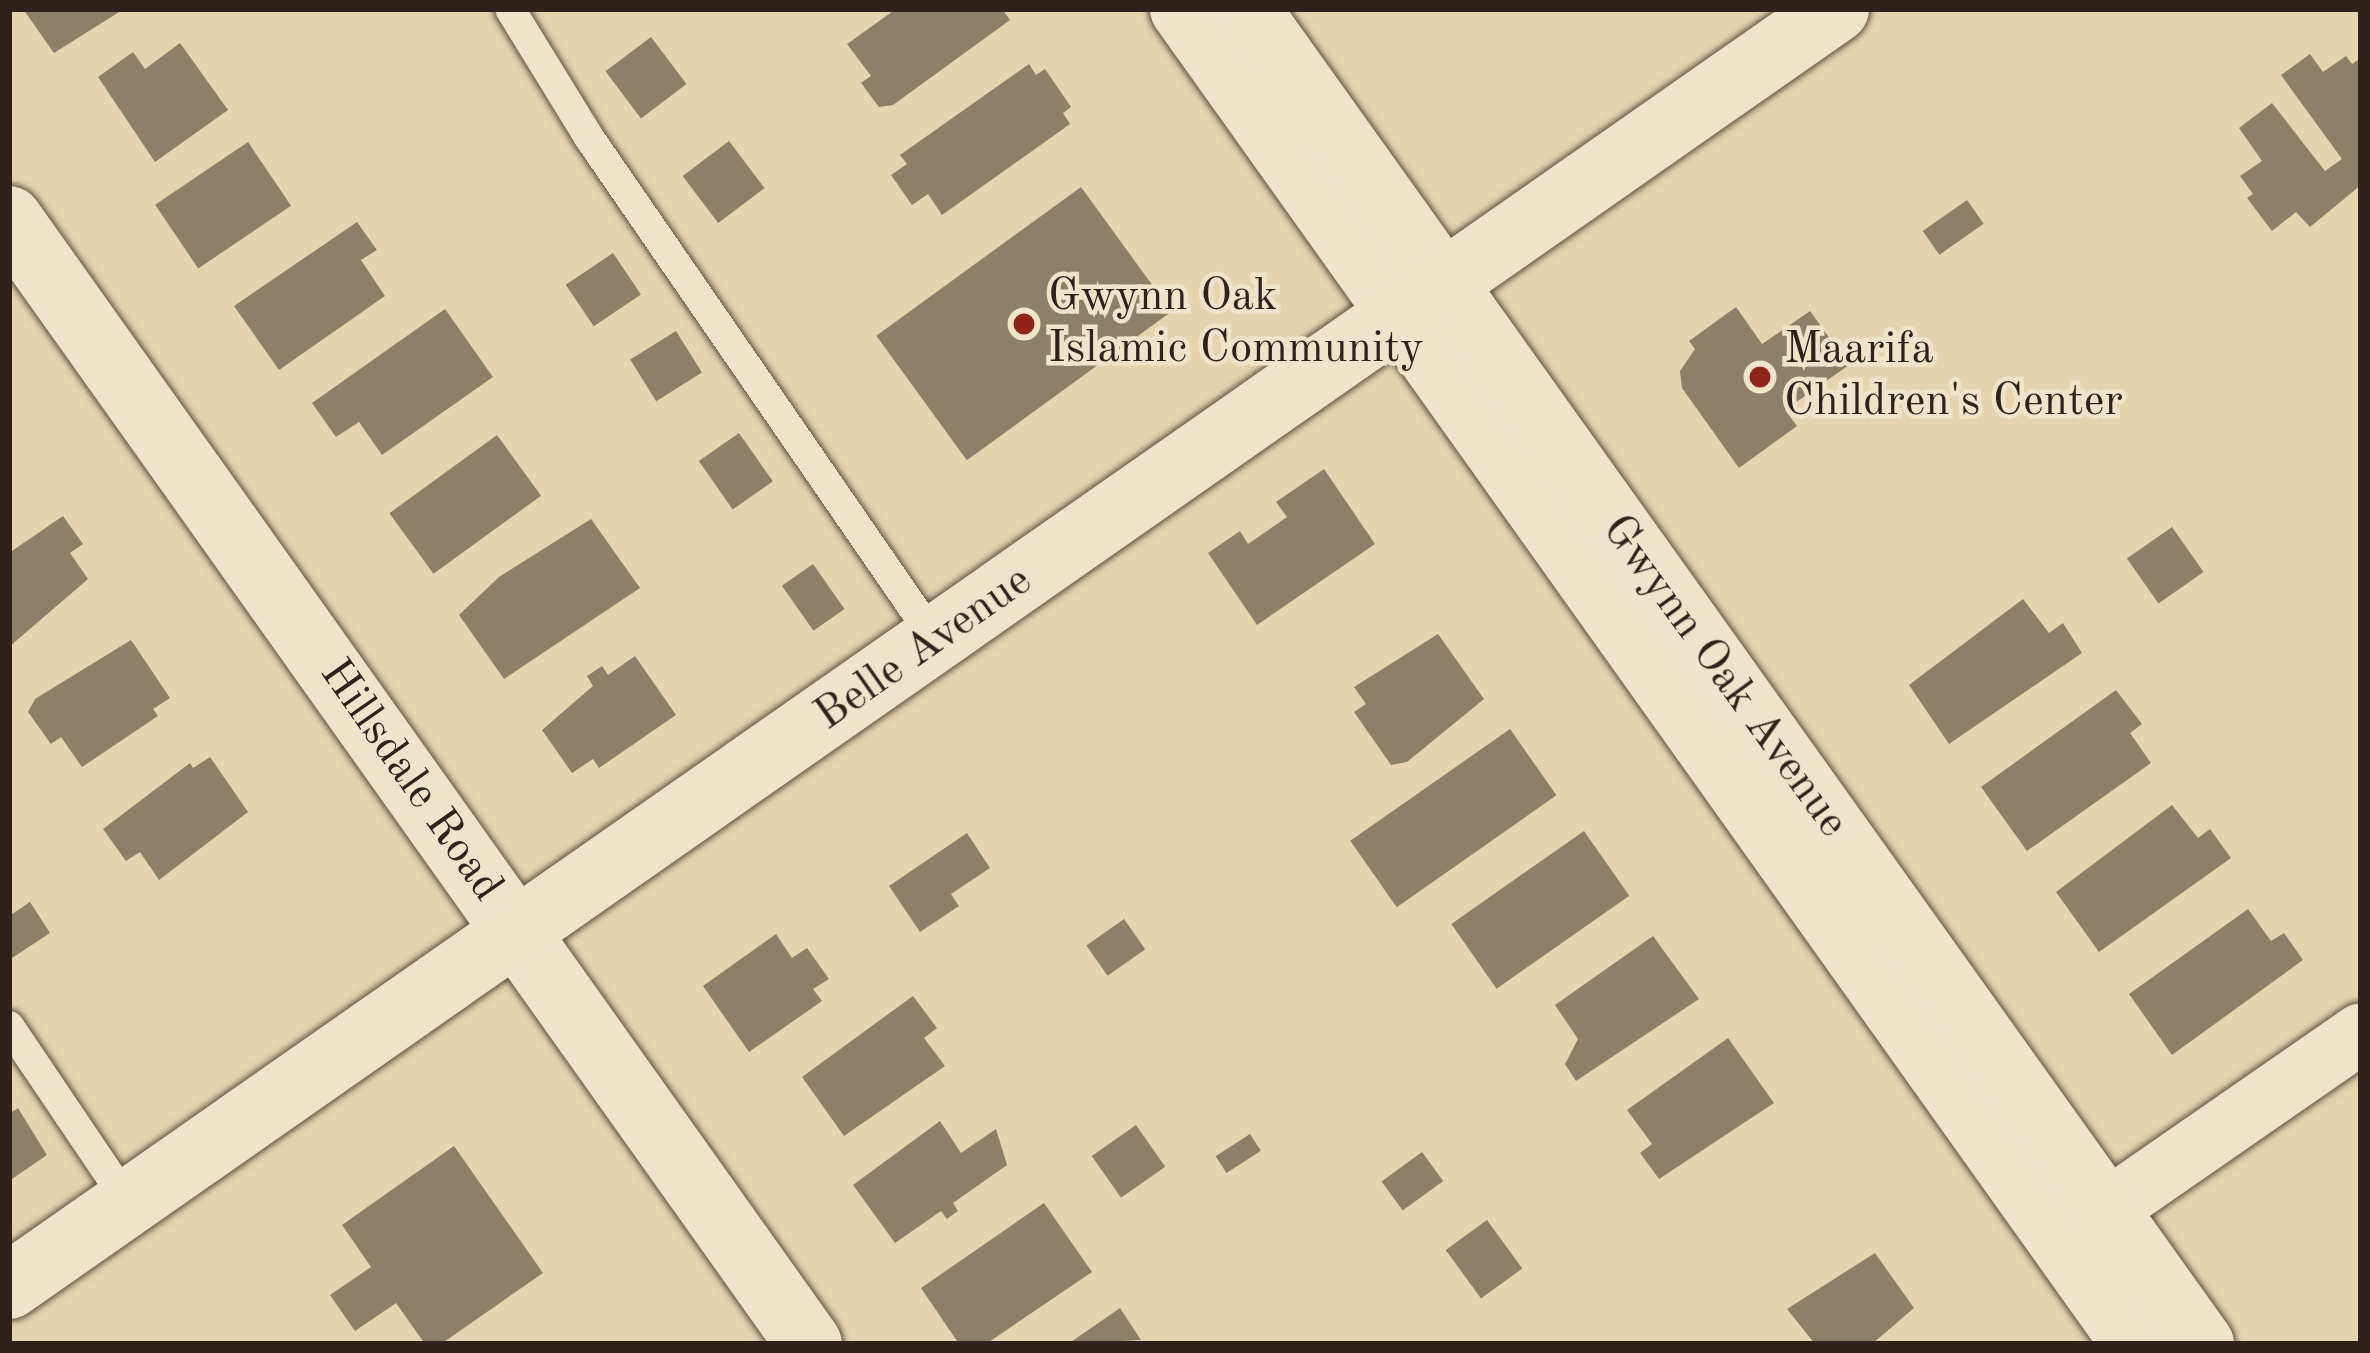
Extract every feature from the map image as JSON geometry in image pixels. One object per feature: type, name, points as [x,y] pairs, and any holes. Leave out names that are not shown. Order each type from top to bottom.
[{"type":"street","name":"Gwynn Oak Avenue","points":[[1183,9],[1422,299],[2085,1224],[2201,1344]]},
{"type":"street","name":"Gwynn Oak Avenue","points":[[1247,9],[1422,299]]},
{"type":"street","name":"Belle Avenue","points":[[9,1286],[1837,9]]},
{"type":"street","name":"Hillsdale Road","points":[[9,219],[809,1344]]},
{"type":"street","points":[[2085,1224],[2361,1033]]},
{"type":"street","name":"Gwynn Oak Avenue","points":[[2085,1224],[2135,1344]]},
{"type":"lane","points":[[510,9],[936,641]]},
{"type":"lane","points":[[9,1026],[129,1204]]},
{"type":"building","points":[[23,9],[124,9],[54,53]]},
{"type":"building","points":[[896,9],[1002,9],[1010,20],[893,105],[879,107],[861,83],[871,76],[847,44]]},
{"type":"building","points":[[651,37],[687,84],[641,118],[605,71]]},
{"type":"building","points":[[180,43],[228,110],[155,162],[98,77],[133,52],[145,69]]},
{"type":"building","points":[[2310,54],[2323,72],[2346,56],[2352,64],[2361,58],[2361,185],[2310,227],[2296,212],[2272,231],[2247,198],[2253,194],[2240,176],[2262,161],[2239,128],[2272,103],[2325,171],[2342,159],[2281,75]]},
{"type":"building","points":[[1029,64],[1036,75],[1045,69],[1071,107],[1063,113],[1070,124],[942,215],[928,194],[912,205],[891,175],[907,164],[900,155]]},
{"type":"building","points":[[729,141],[765,188],[718,223],[683,176]]},
{"type":"building","points":[[248,142],[291,206],[198,268],[155,205]]},
{"type":"building","name":"Gwynn Oak Islamic Community","points":[[1081,187],[1172,312],[967,460],[876,336]]},
{"type":"building","points":[[1967,200],[1984,224],[1939,255],[1923,231]]},
{"type":"building","points":[[357,222],[377,250],[361,260],[385,296],[279,370],[234,306]]},
{"type":"building","points":[[613,253],[641,294],[594,326],[566,285]]},
{"type":"building","points":[[1736,307],[1762,344],[1810,311],[1849,365],[1785,410],[1797,426],[1739,468],[1682,388],[1680,371],[1695,349],[1689,341]]},
{"type":"building","points":[[445,309],[493,377],[382,455],[359,422],[336,437],[312,403]]},
{"type":"building","points":[[676,331],[702,373],[656,401],[630,360]]},
{"type":"building","points":[[739,433],[773,481],[733,509],[699,461]]},
{"type":"building","points":[[497,435],[541,496],[433,574],[389,513]]},
{"type":"building","points":[[1324,469],[1375,544],[1257,625],[1208,553],[1240,531],[1248,544],[1287,517],[1276,502]]},
{"type":"building","points":[[63,516],[83,544],[70,553],[88,579],[9,647],[9,553]]},
{"type":"building","points":[[591,519],[640,588],[504,679],[459,615],[499,577]]},
{"type":"building","points":[[2172,527],[2204,572],[2158,604],[2127,559]]},
{"type":"building","points":[[813,564],[845,609],[813,631],[782,586]]},
{"type":"building","points":[[2023,599],[2049,633],[2063,623],[2082,653],[1949,744],[1909,685]]},
{"type":"building","points":[[1438,634],[1484,699],[1407,762],[1391,765],[1354,712],[1366,704],[1354,687]]},
{"type":"building","points":[[131,640],[170,698],[153,709],[158,716],[82,767],[61,737],[51,744],[28,712],[35,699]]},
{"type":"building","points":[[635,656],[676,715],[599,768],[593,759],[572,773],[542,730],[593,686],[587,676],[602,666],[608,675]]},
{"type":"building","points":[[2116,690],[2142,724],[2130,733],[2151,763],[2027,851],[1981,787]]},
{"type":"building","points":[[1510,729],[1556,795],[1397,907],[1350,841]]},
{"type":"building","points":[[210,757],[248,812],[159,880],[140,852],[126,861],[103,829],[190,763],[193,768]]},
{"type":"building","points":[[2172,805],[2198,838],[2210,829],[2231,858],[2099,952],[2056,892]]},
{"type":"building","points":[[1584,831],[1629,896],[1497,989],[1451,924]]},
{"type":"building","points":[[967,833],[990,868],[951,894],[959,906],[920,932],[889,886]]},
{"type":"building","points":[[30,902],[50,933],[9,960],[9,916]]},
{"type":"building","points":[[2248,909],[2271,941],[2284,933],[2303,960],[2172,1055],[2129,994]]},
{"type":"building","points":[[1124,919],[1145,949],[1108,976],[1086,945]]},
{"type":"building","points":[[776,934],[792,958],[807,948],[829,979],[813,989],[822,1001],[749,1052],[703,986]]},
{"type":"building","points":[[1653,936],[1699,999],[1576,1081],[1565,1064],[1578,1039],[1555,1005]]},
{"type":"building","points":[[913,996],[937,1028],[924,1038],[945,1066],[844,1136],[802,1077]]},
{"type":"building","points":[[1728,1038],[1774,1103],[1659,1179],[1640,1153],[1652,1144],[1627,1110]]},
{"type":"building","points":[[18,1108],[47,1155],[9,1181],[9,1114]]},
{"type":"building","points":[[940,1121],[961,1153],[996,1129],[1007,1165],[953,1203],[958,1211],[947,1219],[941,1211],[895,1243],[853,1185]]},
{"type":"building","points":[[1136,1125],[1165,1167],[1121,1198],[1092,1156]]},
{"type":"building","points":[[1250,1134],[1261,1151],[1227,1173],[1216,1156]]},
{"type":"building","points":[[454,1146],[543,1273],[441,1344],[425,1344],[396,1303],[355,1331],[330,1295],[371,1267],[342,1225]]},
{"type":"building","points":[[1422,1152],[1443,1181],[1403,1211],[1382,1181]]},
{"type":"building","points":[[1044,1203],[1092,1272],[986,1344],[959,1344],[921,1288]]},
{"type":"building","points":[[1487,1220],[1522,1269],[1481,1299],[1446,1250]]},
{"type":"building","points":[[1875,1253],[1914,1308],[1872,1344],[1815,1344],[1787,1309]]},
{"type":"building","points":[[1120,1308],[1141,1340],[1068,1344]]},
{"type":"place","name":"Gwynn Oak Islamic Community","points":[[1024,324]]},
{"type":"place","name":"Maarifa Children's Center","points":[[1760,377]]}]
